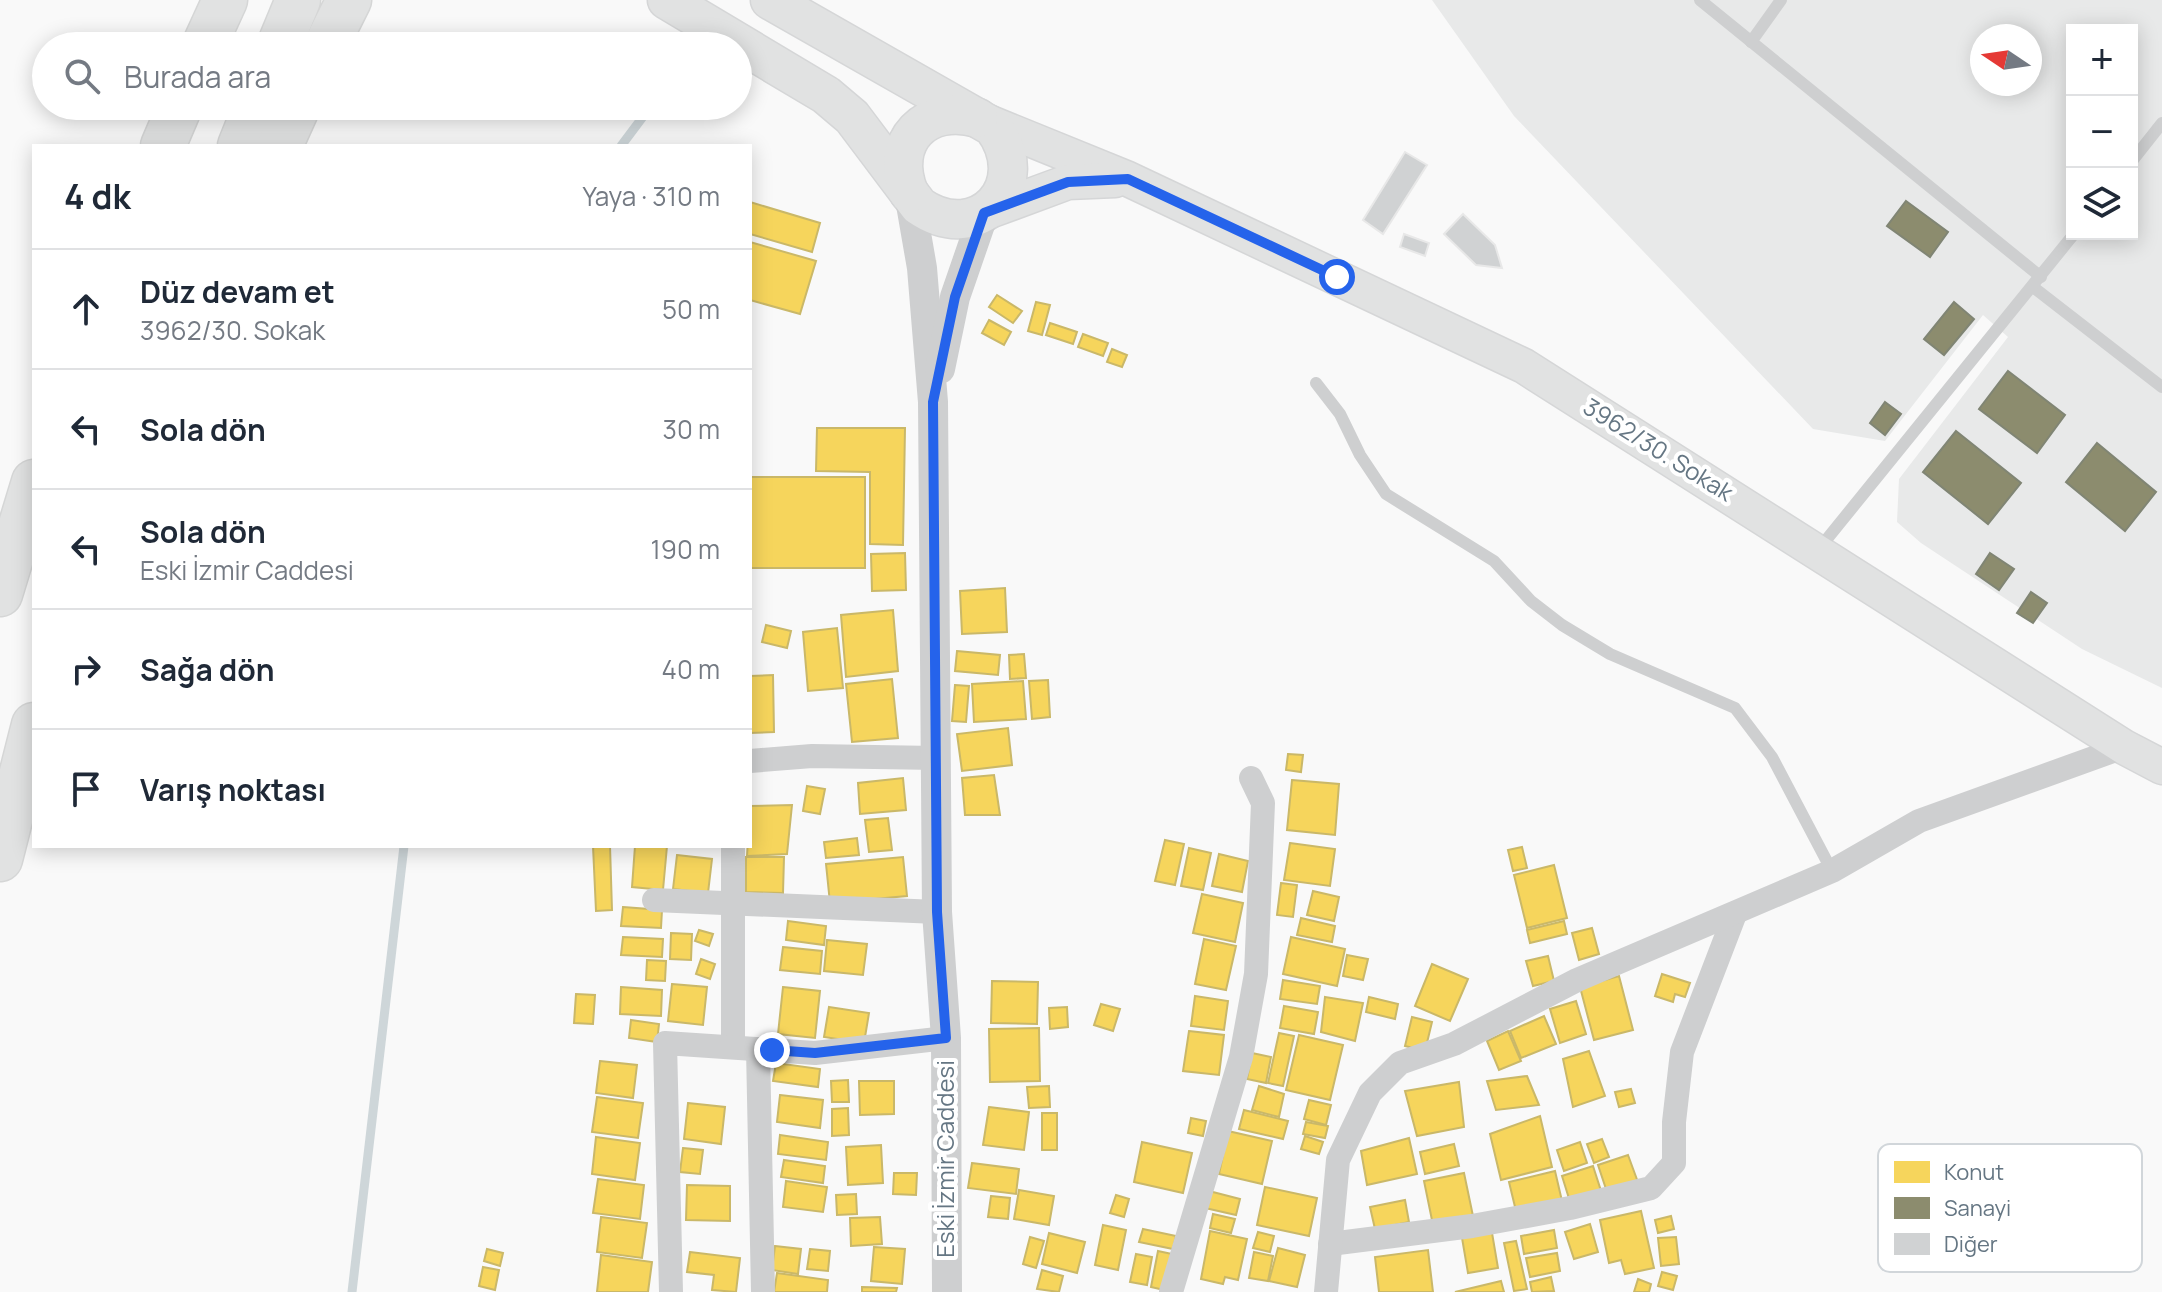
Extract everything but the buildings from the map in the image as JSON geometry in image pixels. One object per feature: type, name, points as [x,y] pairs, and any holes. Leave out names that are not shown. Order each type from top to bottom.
[{"type":"highway","points":[[210,32],[225,0]]},
{"type":"highway","points":[[285,32],[298,0]]},
{"type":"highway","points":[[333,32],[349,0]]},
{"type":"highway","points":[[164,144],[174,120]]},
{"type":"highway","points":[[241,144],[250,120]]},
{"type":"highway","points":[[281,144],[292,120]]},
{"type":"highway","points":[[0,594],[32,489]]},
{"type":"highway","points":[[0,859],[32,733]]},
{"type":"main road","points":[[667,0],[721,32]]},
{"type":"main road","points":[[770,0],[993,127],[1004,142],[1009,169],[1002,194],[984,213]]},
{"type":"main road","points":[[752,51],[826,95],[852,117],[919,206],[948,220],[967,220],[1068,182],[1128,179]]},
{"type":"main road","points":[[909,193],[903,180],[904,152],[919,128],[946,113],[978,118]]},
{"type":"main road","name":"3962/30. Sokak","points":[[978,118],[1128,179],[1524,366],[2124,747],[2162,767]]},
{"type":"street","name":"Eski İzmir Caddesi","points":[[909,193],[922,268],[933,402],[937,912],[946,1038],[947,1292]]},
{"type":"street","name":"Eski İzmir Caddesi","points":[[933,402],[955,297],[984,213]]},
{"type":"street","points":[[1326,1292],[1338,1160],[1370,1093],[1400,1063],[1454,1044],[1577,980],[1832,871],[1919,821],[2124,747]]},
{"type":"street","points":[[752,761],[812,756],[937,758]]},
{"type":"street","points":[[1171,1292],[1241,1057],[1256,974],[1263,803],[1251,778]]},
{"type":"street","points":[[733,848],[733,1047]]},
{"type":"street","points":[[654,900],[937,912]]},
{"type":"street","points":[[1330,1244],[1472,1226],[1651,1188],[1674,1163],[1674,1122],[1682,1052],[1735,914]]},
{"type":"street","points":[[671,1292],[665,1043],[815,1053],[946,1038]]},
{"type":"street","points":[[758,1049],[763,1292]]},
{"type":"lane","points":[[1700,0],[2162,387]]},
{"type":"lane","points":[[1751,42],[1781,0]]},
{"type":"lane","points":[[2138,153],[2162,123]]},
{"type":"lane","points":[[1818,550],[2069,240]]},
{"type":"lane","points":[[1316,383],[1340,414],[1360,455],[1386,494],[1494,561],[1531,601],[1562,625],[1610,654],[1735,708],[1772,757],[1832,871]]},
{"type":"shaded area","points":[[1432,0],[2162,0],[2162,688],[2082,649],[1921,543],[1897,522],[1899,479],[2008,337],[1983,315],[1885,441],[1813,429],[1514,116]]},
{"type":"waterway","points":[[622,144],[640,120]]},
{"type":"waterway","points":[[352,1292],[404,848]]},
{"type":"route","points":[[772,1050],[815,1053],[946,1038],[937,912],[933,402],[955,297],[984,213],[1068,182],[1128,179],[1337,277]]}]
